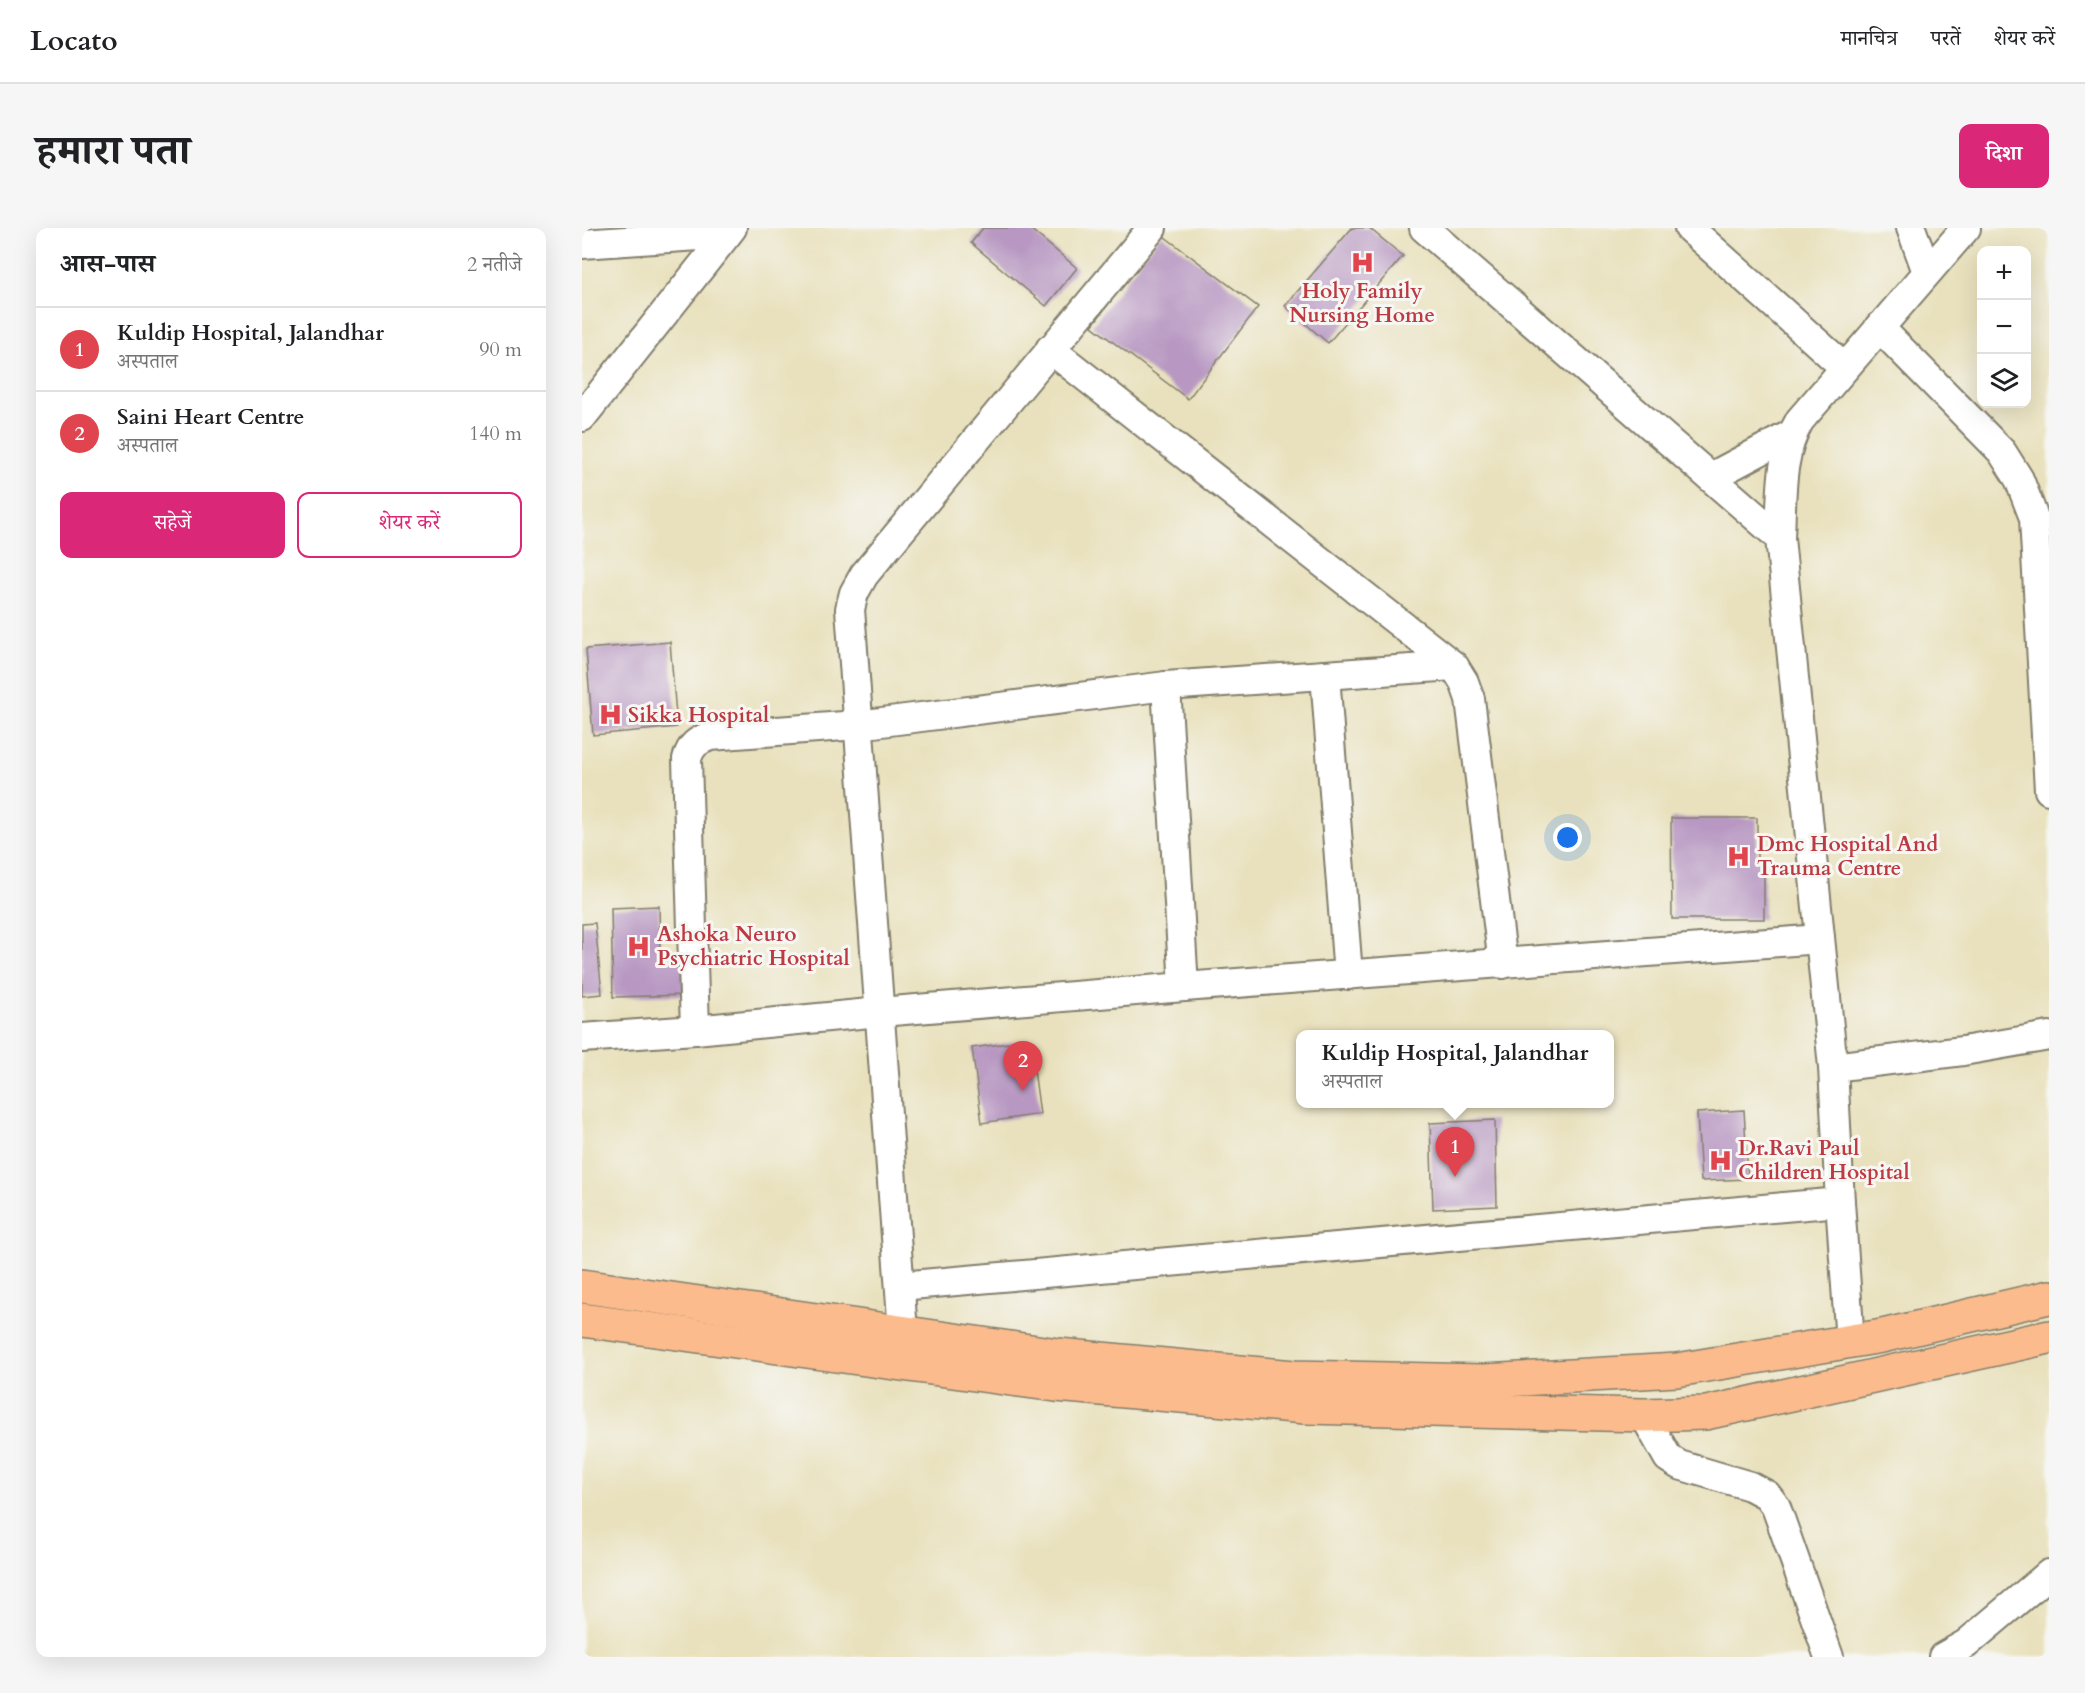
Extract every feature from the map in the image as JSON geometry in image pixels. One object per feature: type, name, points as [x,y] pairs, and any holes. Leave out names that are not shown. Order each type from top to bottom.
[{"type":"highway","points":[[582,1286],[1058,1355],[1294,1377],[1484,1381],[1677,1370],[1882,1336],[2049,1297]]},
{"type":"highway","points":[[582,1320],[1056,1385],[1305,1407],[1644,1415],[1706,1413],[2049,1337]]},
{"type":"street","points":[[903,1332],[850,609],[854,593],[864,575],[1152,228]]},
{"type":"street","points":[[1911,228],[1927,272]]},
{"type":"street","points":[[1850,1342],[1833,1067],[1780,538],[1784,465],[1790,435],[1800,420],[1966,228]]},
{"type":"street","points":[[582,244],[730,231]]},
{"type":"street","points":[[582,417],[730,231]]},
{"type":"street","points":[[1439,233],[1780,538]]},
{"type":"street","points":[[1706,233],[1844,367]]},
{"type":"street","points":[[1879,327],[2002,452],[2019,479],[2042,525],[2049,790]]},
{"type":"street","points":[[1050,349],[1454,666],[1464,682],[1470,699],[1503,964]]},
{"type":"street","points":[[1711,477],[1790,435]]},
{"type":"street","points":[[695,1030],[687,759],[690,747],[699,740],[710,736],[858,725],[1166,686],[1454,666]]},
{"type":"street","points":[[1325,675],[1348,975]]},
{"type":"street","points":[[1166,686],[1184,987]]},
{"type":"street","points":[[582,1038],[1184,987],[1820,939]]},
{"type":"street","points":[[1833,1067],[1963,1051],[2049,1036]]},
{"type":"street","points":[[900,1286],[1840,1202]]},
{"type":"street","points":[[1644,1415],[1668,1458],[1679,1465],[1750,1486],[1767,1495],[1776,1507],[1829,1657]]},
{"type":"street","points":[[1942,1657],[1966,1644],[2049,1574]]},
{"type":"building","points":[[983,228],[1029,228],[1077,268],[1046,306],[971,243]]},
{"type":"building","points":[[1352,228],[1369,228],[1403,256],[1328,343],[1285,306]]},
{"type":"building","points":[[1161,234],[1258,307],[1188,399],[1092,326]]},
{"type":"building","points":[[670,642],[677,727],[593,735],[586,649]]},
{"type":"building","points":[[1671,818],[1757,818],[1757,860],[1764,860],[1764,919],[1672,919]]},
{"type":"building","points":[[659,906],[660,961],[685,960],[686,995],[613,997],[611,908]]},
{"type":"building","points":[[595,923],[602,994],[582,996],[582,924]]},
{"type":"building","points":[[1030,1040],[1040,1114],[982,1123],[972,1048]]},
{"type":"building","points":[[1744,1110],[1748,1179],[1701,1181],[1697,1113]]},
{"type":"building","points":[[1495,1120],[1497,1206],[1433,1209],[1430,1123]]},
{"type":"place","name":"Holy Family Nursing Home","points":[[1362,263]]},
{"type":"place","name":"Sikka Hospital","points":[[610,715]]},
{"type":"place","name":"Dmc Hospital And Trauma Centre","points":[[1739,856]]},
{"type":"place","name":"Ashoka Neuro Psychiatric Hospital","points":[[639,946]]},
{"type":"place","name":"Saini Heart Centre","points":[[1023,1091]]},
{"type":"place","name":"Dr.Ravi Paul Children Hospital","points":[[1720,1160]]},
{"type":"place","name":"Kuldip Hospital, Jalandhar","points":[[1455,1177]]}]
